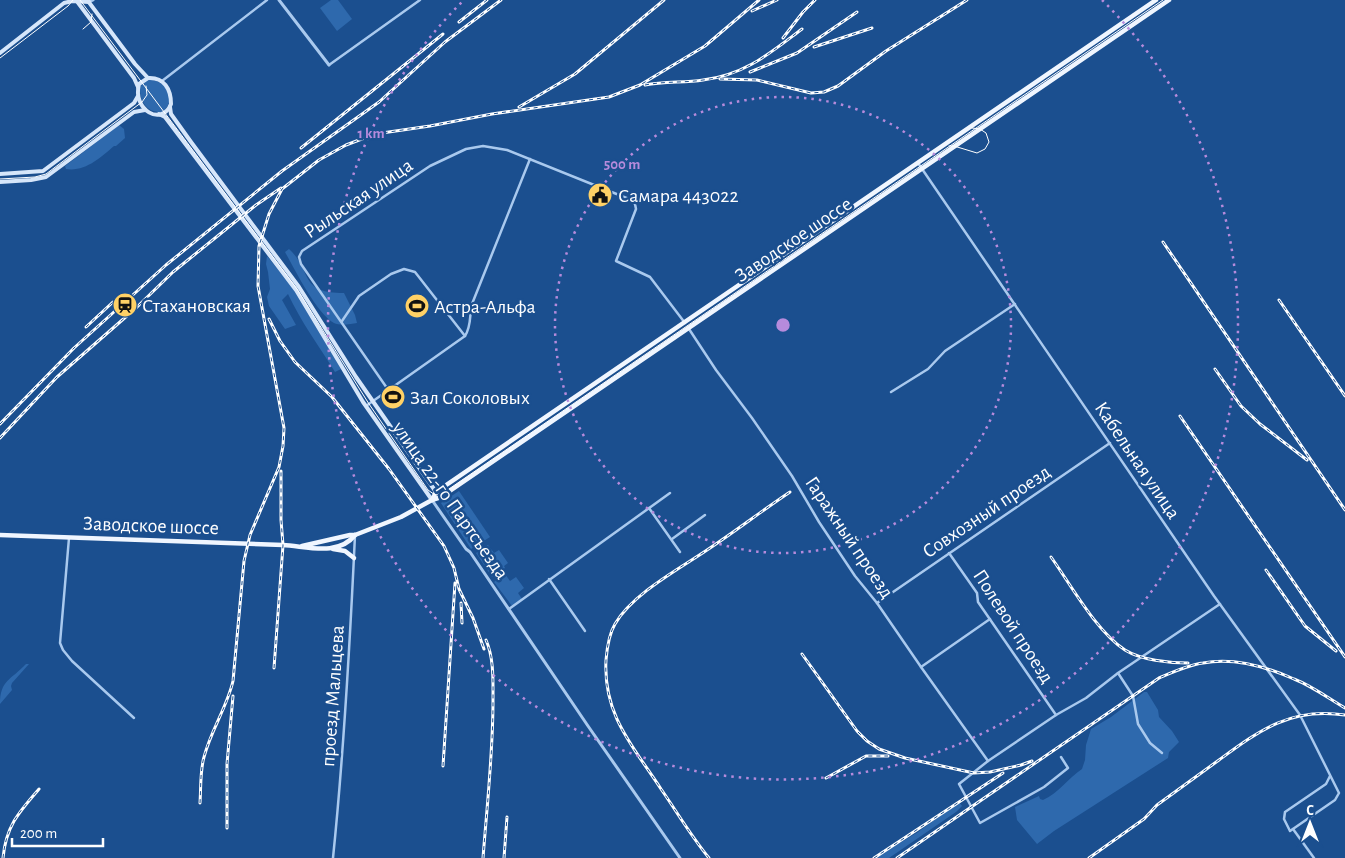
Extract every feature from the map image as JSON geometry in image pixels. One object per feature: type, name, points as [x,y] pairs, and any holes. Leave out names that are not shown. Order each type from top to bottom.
[{"type":"main road","points":[[0,53],[64,3],[76,0],[90,1],[135,64],[148,78]]},
{"type":"main road","points":[[76,0],[134,78],[138,87],[139,102],[145,110]]},
{"type":"main road","name":"Заводское шоссе","points":[[302,546],[355,535],[401,517],[441,497],[1169,0]]},
{"type":"main road","points":[[1155,1],[1159,7]]},
{"type":"main road","name":"Заводское шоссе","points":[[432,500],[436,492],[1155,1]]},
{"type":"main road","points":[[0,182],[46,177],[134,112],[145,110],[159,114],[166,112],[170,107],[169,88],[162,81],[148,78],[143,80],[138,87]]},
{"type":"main road","points":[[0,174],[43,171],[134,103],[138,96]]},
{"type":"main road","points":[[1005,104],[1009,109]]},
{"type":"main road","name":"улица 22-го Партсъезда","points":[[170,107],[171,114],[189,144],[297,288],[436,492]]},
{"type":"main road","name":"улица 22-го Партсъезда","points":[[159,114],[189,144]]},
{"type":"main road","name":"улица 22-го Партсъезда","points":[[297,288],[366,406],[432,500]]},
{"type":"main road","points":[[685,323],[689,328]]},
{"type":"main road","points":[[556,410],[560,415]]},
{"type":"main road","name":"Заводское шоссе","points":[[0,535],[332,548],[351,541],[355,535]]},
{"type":"main road","points":[[332,548],[345,551],[354,558]]},
{"type":"street","points":[[162,81],[267,0]]},
{"type":"street","points":[[279,0],[329,65],[420,0]]},
{"type":"street","name":"Рыльская улица","points":[[389,391],[301,264],[299,257],[302,251],[430,166],[466,150],[483,146],[493,146],[530,159],[629,199],[635,204],[636,209],[616,261],[650,277],[685,323]]},
{"type":"street","points":[[366,406],[465,336],[471,322],[470,311],[472,304],[530,159]]},
{"type":"street","name":"Кабельная улица","points":[[918,163],[1220,604],[1300,715],[1339,793]]},
{"type":"street","points":[[341,322],[359,296],[390,275],[404,269],[416,272],[465,336]]},
{"type":"street","points":[[891,392],[928,369],[945,351],[1015,304]]},
{"type":"street","name":"Гаражный проезд","points":[[689,328],[716,370],[792,476],[819,522],[855,576],[877,603],[988,761]]},
{"type":"street","name":"Совхозный проезд","points":[[877,603],[1110,443]]},
{"type":"street","points":[[509,609],[670,493]]},
{"type":"street","name":"улица 22-го Партсъезда","points":[[432,500],[470,552],[680,858]]},
{"type":"street","points":[[649,508],[680,552]]},
{"type":"street","points":[[671,540],[705,515]]},
{"type":"street","name":"проезд Мальцева","points":[[333,858],[340,791],[355,535]]},
{"type":"street","points":[[69,537],[60,643],[72,661],[134,718]]},
{"type":"street","name":"Полевой проезд","points":[[949,553],[977,593],[978,602],[1056,715]]},
{"type":"street","points":[[549,579],[585,631]]},
{"type":"street","points":[[1061,757],[1068,768],[1044,787],[980,824],[959,784],[988,761],[1056,715],[1086,698],[1118,673],[1220,604]]},
{"type":"street","points":[[921,667],[990,619]]},
{"type":"street","points":[[1118,673],[1133,696],[1138,724],[1150,743],[1162,753]]},
{"type":"street","points":[[1314,858],[1293,829],[1290,830],[1284,820],[1284,813],[1326,784],[1330,776]]},
{"type":"street","points":[[1293,829],[1335,800],[1339,793],[1343,794]]},
{"type":"shaded area","points":[[331,0],[338,0],[352,19],[337,31],[320,8]]},
{"type":"shaded area","points":[[149,80],[160,83],[168,92],[169,102],[162,112],[148,109],[141,98],[140,88],[142,84]]},
{"type":"shaded area","points":[[119,125],[124,129],[125,138],[116,146],[86,166],[66,169],[65,166]]},
{"type":"shaded area","points":[[289,249],[313,285],[329,292],[344,293],[357,323],[339,324],[327,318],[307,291],[294,269],[285,252]]},
{"type":"shaded area","points":[[267,256],[292,287],[341,369],[335,372],[304,324],[288,294],[282,300],[296,325],[285,329],[269,306],[267,297],[270,289],[266,264]]},
{"type":"shaded area","points":[[459,491],[490,537],[471,549],[441,503]]},
{"type":"shaded area","points":[[488,545],[494,553],[499,550],[508,563],[504,566],[505,568],[492,577],[476,553]]},
{"type":"shaded area","points":[[505,574],[510,581],[516,577],[524,588],[518,593],[522,599],[512,606],[494,582]]},
{"type":"shaded area","points":[[26,664],[29,664],[12,683],[12,690],[0,704],[4,685]]},
{"type":"shaded area","points":[[1144,692],[1147,692],[1158,710],[1159,717],[1179,742],[1169,752],[1168,758],[1054,831],[1037,844],[1017,820],[1015,807],[1039,796],[1043,800],[1049,797],[1082,769],[1091,729],[1111,717]]},
{"type":"shaded area","points":[[959,802],[962,806],[956,812],[889,858],[875,858],[918,832]]},
{"type":"tram line","points":[[0,58],[68,6],[73,0]]},
{"type":"tram line","points":[[80,0],[297,289],[369,404],[428,490],[435,495],[446,491],[1163,0]]},
{"type":"tram line","points":[[83,29],[91,22],[92,14]]},
{"type":"tram line","points":[[0,179],[35,177],[46,174],[142,102],[147,95],[146,86]]},
{"type":"tram line","points":[[949,146],[977,153],[985,149],[989,142],[986,133],[980,129],[972,128]]},
{"type":"railway","points":[[459,22],[487,0]]},
{"type":"railway","points":[[0,424],[74,348],[166,265],[282,171],[379,102],[445,42],[501,0]]},
{"type":"railway","points":[[519,107],[575,74],[664,0]]},
{"type":"railway","points":[[200,803],[201,774],[204,757],[233,681],[244,561],[250,535],[279,467],[283,446],[284,428],[258,286],[259,246],[269,214],[282,189],[319,160],[346,145],[375,134],[609,97],[640,85],[705,46],[759,0]]},
{"type":"railway","points":[[752,11],[777,0]]},
{"type":"railway","points":[[783,38],[815,0]]},
{"type":"railway","points":[[720,79],[757,80],[811,93],[824,92],[838,86],[886,51],[967,0]]},
{"type":"railway","points":[[750,72],[797,53],[857,12]]},
{"type":"railway","points":[[814,47],[872,28]]},
{"type":"railway","points":[[645,85],[703,80],[732,73],[756,62],[802,29]]},
{"type":"railway","points":[[301,148],[443,34]]},
{"type":"railway","points":[[0,438],[57,377],[136,308],[173,272],[256,205],[281,188]]},
{"type":"railway","points":[[1163,242],[1345,510]]},
{"type":"railway","points":[[1279,300],[1345,396]]},
{"type":"railway","points":[[86,327],[113,302]]},
{"type":"railway","points":[[269,319],[280,341],[295,362],[332,397],[389,469],[444,546],[454,568],[459,589],[473,618],[484,649]]},
{"type":"railway","points":[[1215,369],[1241,406],[1260,424],[1307,460]]},
{"type":"railway","points":[[1180,416],[1345,657]]},
{"type":"railway","points":[[274,668],[283,545],[281,471]]},
{"type":"railway","points":[[709,858],[690,833],[631,744],[615,714],[606,680],[606,660],[609,641],[613,628],[623,613],[645,592],[790,492]]},
{"type":"railway","points":[[1051,557],[1094,620],[1114,642],[1125,650],[1139,656],[1155,660],[1188,663]]},
{"type":"railway","points":[[1266,570],[1305,626],[1336,651]]},
{"type":"railway","points":[[443,766],[455,583]]},
{"type":"railway","points":[[461,603],[462,623]]},
{"type":"railway","points":[[483,858],[493,721],[492,670],[489,647],[486,640]]},
{"type":"railway","points":[[802,654],[857,731],[879,749],[905,758],[974,773],[990,772],[1032,761]]},
{"type":"railway","points":[[897,858],[1159,678],[1186,667],[1214,661],[1250,664],[1301,682],[1345,708]]},
{"type":"railway","points":[[227,828],[227,764],[233,696]]},
{"type":"railway","points":[[1089,858],[1144,819],[1157,805],[1263,730],[1277,723],[1308,714],[1345,715]]},
{"type":"railway","points":[[826,778],[866,756],[888,756]]},
{"type":"railway","points":[[874,858],[1003,773]]},
{"type":"railway","points":[[3,858],[10,828],[25,805],[39,789]]},
{"type":"railway","points":[[504,858],[507,817]]},
{"type":"place","name":"Самара 443022","points":[[600,195]]},
{"type":"place","name":"Стахановская","points":[[125,305]]},
{"type":"place","name":"Астра-Альфа","points":[[417,306]]},
{"type":"place","name":"Зал Соколовых","points":[[393,397]]}]
